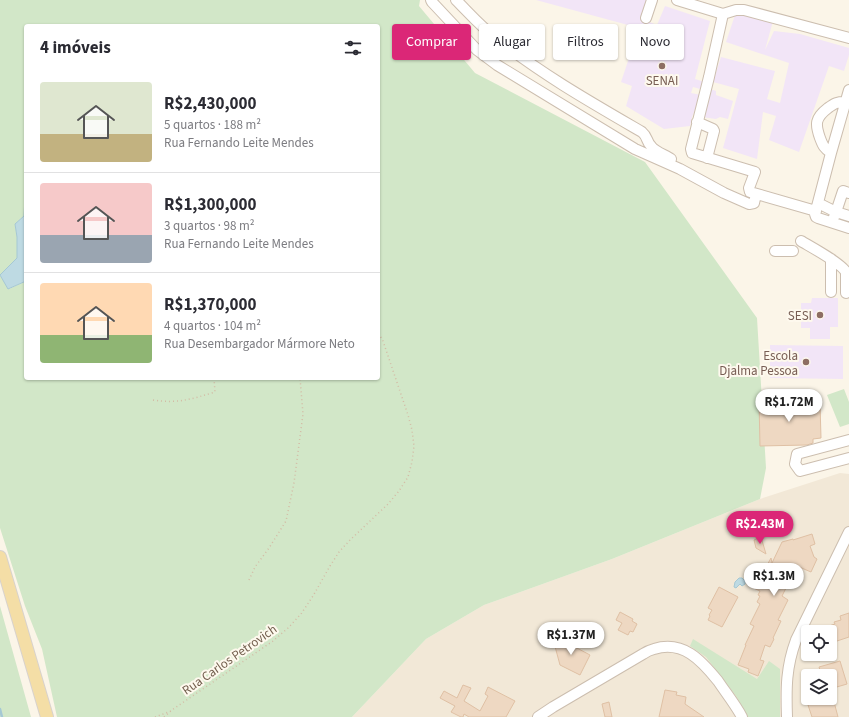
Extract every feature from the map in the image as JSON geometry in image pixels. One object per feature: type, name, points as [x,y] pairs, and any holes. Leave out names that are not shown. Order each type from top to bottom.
[{"type":"main road","points":[[0,557],[47,717]]},
{"type":"street","points":[[431,0],[472,45],[497,65],[635,149],[680,169],[724,193],[749,204],[754,203],[756,194]]},
{"type":"street","points":[[456,0],[495,38],[539,70],[642,132],[647,138],[651,147],[674,161],[680,169]]},
{"type":"street","points":[[646,18],[652,0]]},
{"type":"street","points":[[677,0],[724,14],[736,10],[744,10],[849,38]]},
{"type":"street","points":[[724,14],[697,122],[691,151],[692,153],[755,172],[749,188],[750,192],[817,207],[849,216]]},
{"type":"street","points":[[849,90],[831,153],[817,207],[816,217],[849,228]]},
{"type":"street","points":[[831,153],[823,146],[816,126],[822,113],[836,103],[845,102]]},
{"type":"street","points":[[697,122],[713,129],[714,131],[707,158]]},
{"type":"street","points":[[833,223],[843,191],[849,193]]},
{"type":"street","points":[[801,241],[831,259],[844,269],[846,272],[846,293]]},
{"type":"street","points":[[775,251],[793,251]]},
{"type":"street","points":[[831,259],[831,292]]},
{"type":"street","points":[[849,440],[797,454],[795,464],[800,471],[849,458]]},
{"type":"street","points":[[787,717],[788,672],[791,654],[796,640],[849,532]]},
{"type":"street","points":[[538,717],[642,654],[664,647],[685,650],[702,662],[742,717]]},
{"type":"path","name":"Rua Carlos Petrovich","points":[[164,717],[231,669],[257,653],[288,628],[301,614],[339,552],[388,504],[408,477],[414,446],[412,430],[380,336]]},
{"type":"path","points":[[153,400],[165,402],[188,400],[215,392],[214,380]]},
{"type":"path","points":[[249,580],[255,567],[270,548],[286,520],[294,483],[303,414],[300,380]]},
{"type":"path","name":"Rua Carlos Petrovich","points":[[155,717],[172,710]]},
{"type":"shaded area","name":"SENAI","points":[[536,0],[647,0],[642,19],[654,24],[626,24]]},
{"type":"shaded area","name":"SENAI","points":[[665,6],[710,21],[695,79],[708,83],[708,88],[716,91],[716,95],[733,101],[728,119],[720,117],[716,119],[702,117],[711,92],[693,87],[691,93],[701,95],[690,126],[664,129],[626,106],[632,86],[621,82],[628,60],[684,60],[684,24],[657,24]]},
{"type":"shaded area","points":[[736,12],[773,21],[765,50],[774,31],[800,34],[849,48],[849,55],[844,71],[829,66],[799,152],[769,140],[776,116],[763,112],[757,159],[723,148],[739,89],[713,82],[721,57],[775,71],[767,99],[780,103],[789,63],[726,42]]},
{"type":"shaded area","name":"SESI","points":[[812,298],[838,298],[838,327],[830,327],[830,339],[810,339],[810,328],[801,328],[801,303],[811,303]]},
{"type":"shaded area","name":"Escola Djalma Pessoa","points":[[770,345],[843,346],[843,379],[770,378]]},
{"type":"shaded area","points":[[840,473],[849,474],[849,717],[352,717],[426,639],[484,605],[612,559],[760,499]]},
{"type":"green space","points":[[0,0],[420,0],[419,6],[434,24],[392,24],[392,60],[464,60],[475,73],[645,162],[757,318],[766,468],[760,499],[612,559],[484,605],[426,639],[352,717],[57,717],[42,649],[25,606],[0,528],[0,275]]},
{"type":"green space","points":[[844,389],[849,402],[849,424],[840,427],[827,395]]},
{"type":"green space","points":[[0,606],[31,717],[0,717]]},
{"type":"green space","points":[[693,639],[757,679],[769,661],[780,669],[780,717],[748,717],[736,696],[706,657],[690,646]]},
{"type":"water","points":[[24,216],[24,282],[8,289],[0,275],[17,258],[17,237],[15,224]]},
{"type":"water","points":[[739,578],[742,578],[745,581],[745,584],[742,586],[740,584],[736,588],[734,587],[735,582]]},
{"type":"building","points":[[813,399],[813,404],[820,404],[821,438],[813,439],[813,443],[807,445],[760,446],[759,401]]},
{"type":"building","points":[[812,534],[815,544],[810,546],[814,557],[817,559],[811,572],[797,566],[782,596],[788,600],[778,620],[781,621],[770,647],[765,645],[760,660],[764,661],[758,676],[748,672],[749,669],[738,665],[754,626],[750,624],[760,604],[757,602],[760,596],[758,595],[760,591],[749,586],[755,574],[761,576],[771,558],[772,563],[782,542]]},
{"type":"building","points":[[761,537],[766,554],[756,548],[754,540]]},
{"type":"building","points":[[719,587],[738,597],[722,627],[708,620],[712,610],[708,608]]},
{"type":"building","points":[[620,612],[633,619],[632,621],[637,624],[633,632],[630,631],[628,635],[618,630],[622,623],[616,620]]},
{"type":"building","points":[[849,613],[849,637],[837,641],[837,625],[832,625],[835,624],[834,622],[841,620],[840,616]]},
{"type":"building","points":[[558,638],[590,655],[580,675],[560,665],[553,639]]},
{"type":"building","points":[[840,661],[847,684],[837,687],[837,669],[820,669],[819,667]]},
{"type":"building","points":[[463,685],[471,688],[464,701],[480,711],[488,696],[485,694],[488,687],[515,701],[506,717],[469,717],[464,714],[463,717],[461,717],[451,712],[455,706],[440,698],[444,691],[457,698]]},
{"type":"building","points":[[665,690],[677,692],[676,695],[686,697],[685,704],[704,717],[659,717]]},
{"type":"building","points":[[609,702],[612,717],[605,717],[602,704]]},
{"type":"building","points":[[808,705],[835,705],[838,717],[812,717]]},
{"type":"waterway","points":[[0,709],[2,717]]},
{"type":"place","name":"SENAI","points":[[662,66]]},
{"type":"place","name":"SESI","points":[[820,315]]},
{"type":"place","name":"Escola Djalma Pessoa","points":[[806,362]]}]
